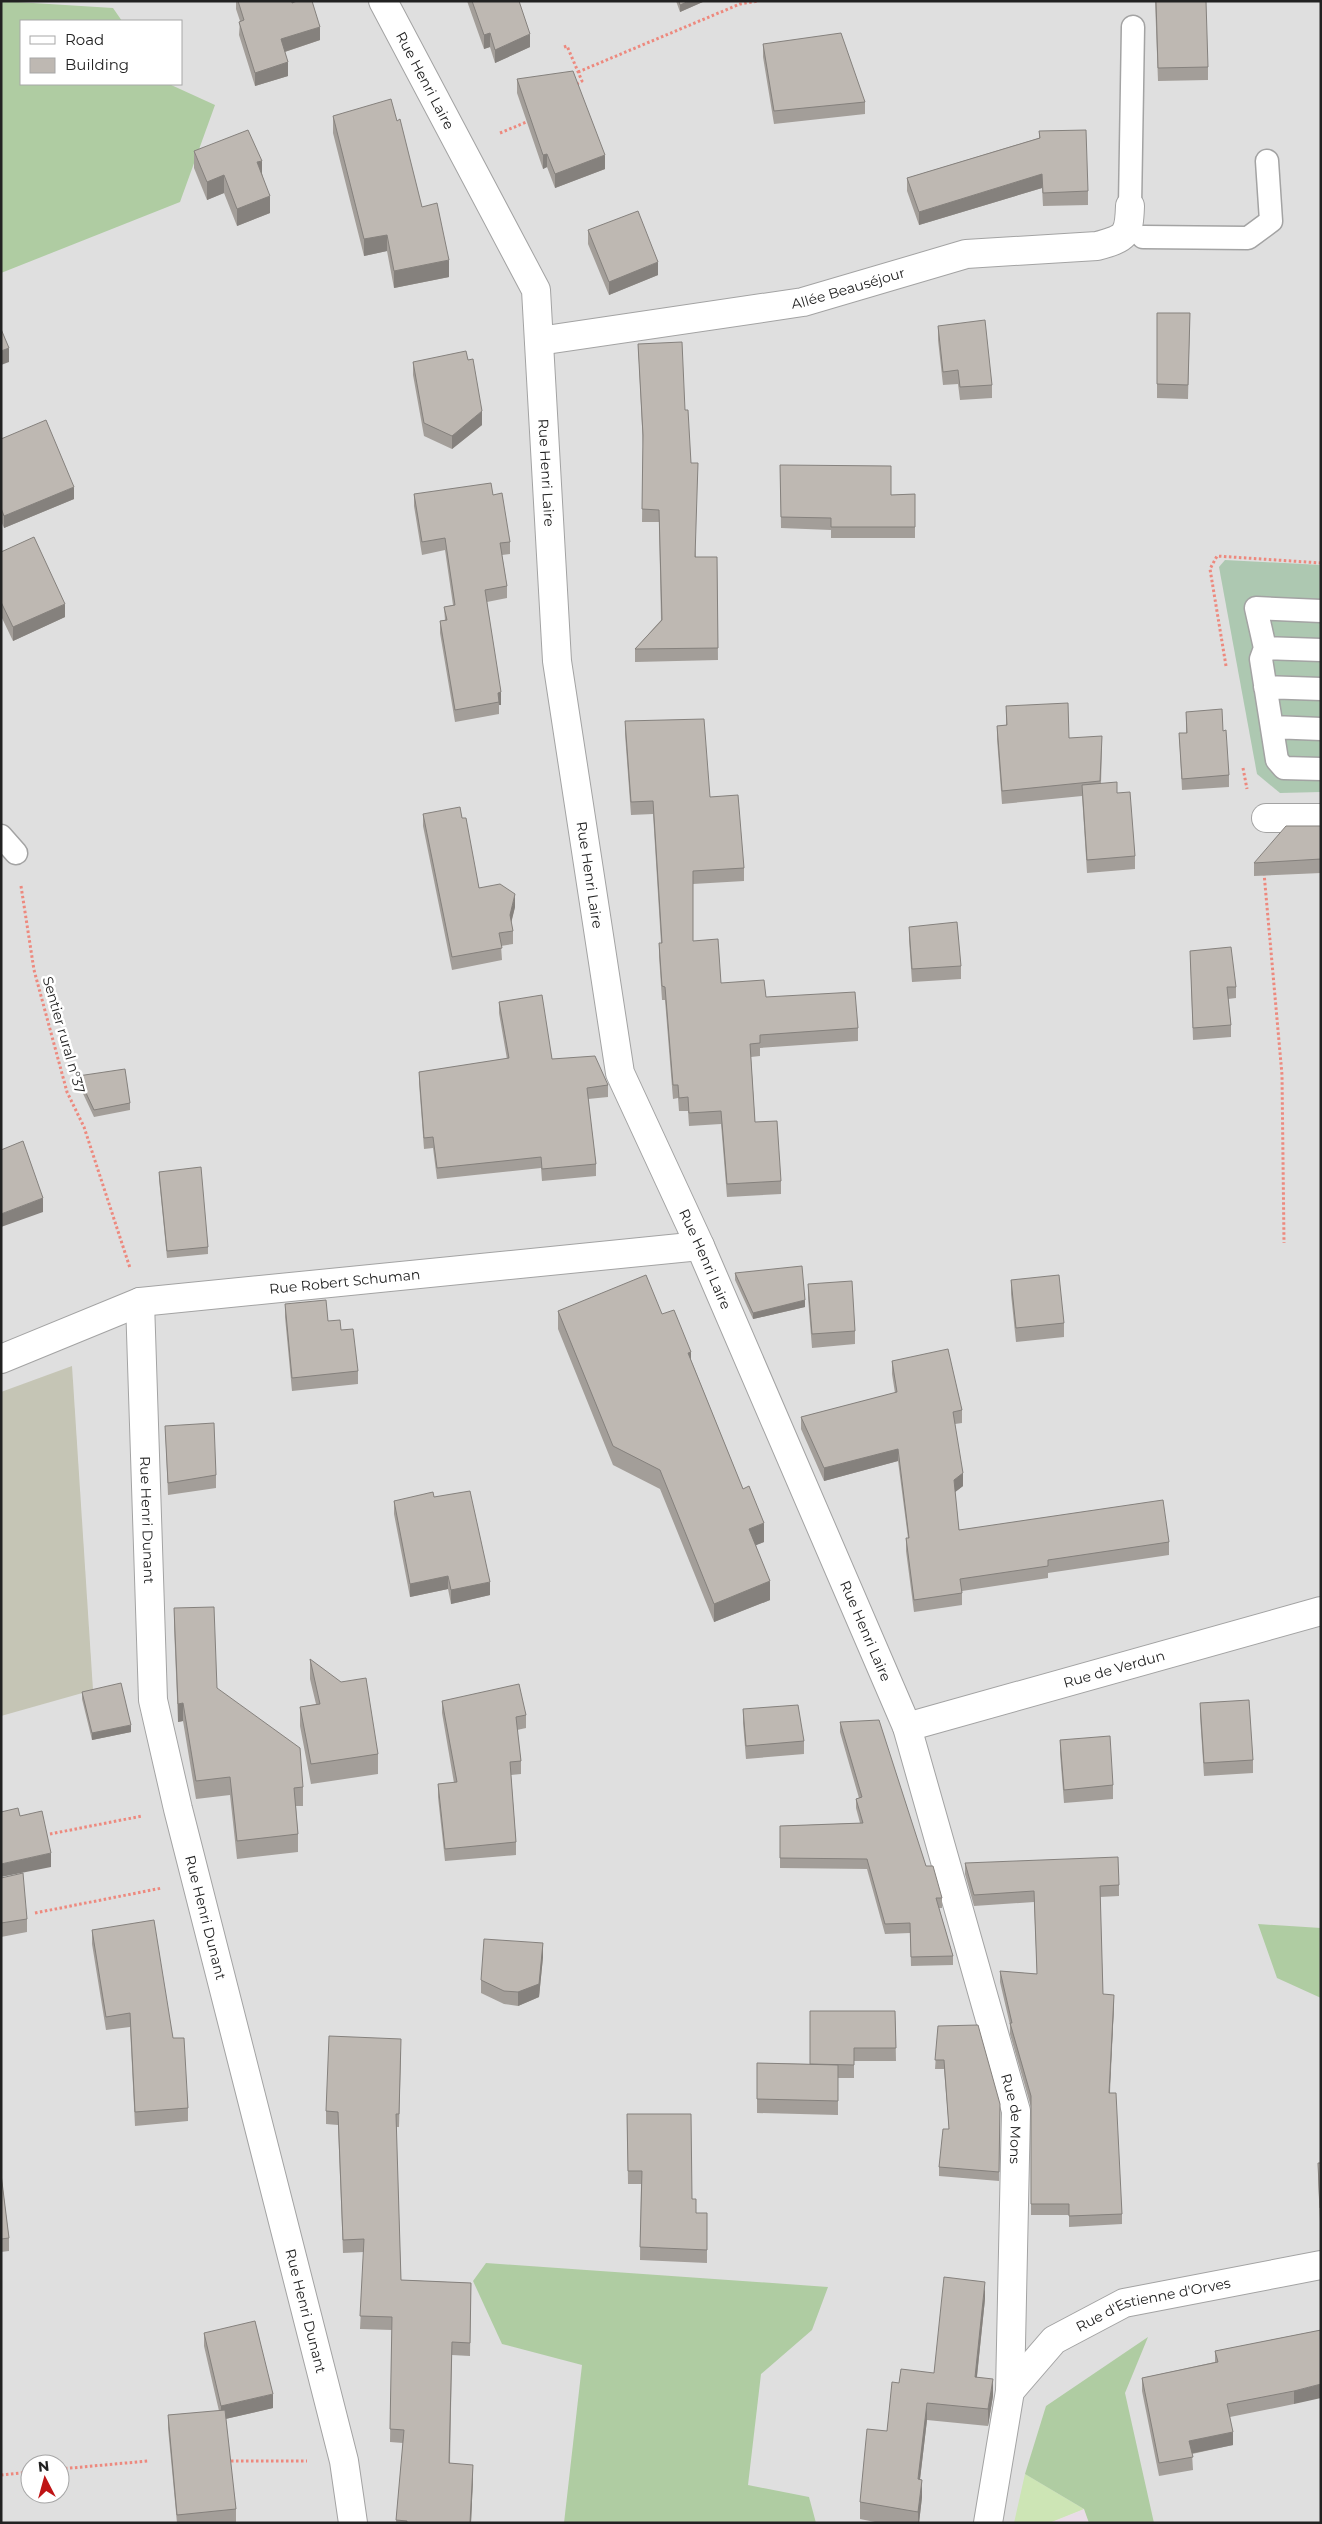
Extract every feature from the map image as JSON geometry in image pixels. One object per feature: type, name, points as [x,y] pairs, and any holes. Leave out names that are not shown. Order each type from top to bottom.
[{"type":"street","name":"Rue Henri Laire","points":[[383,1],[536,290],[557,661],[620,1073],[700,1246],[907,1727]]},
{"type":"street","name":"Allée Beauséjour","points":[[539,341],[803,302],[966,254],[1097,246],[1118,240],[1129,228],[1130,206]]},
{"type":"street","points":[[1266,818],[1321,818]]},
{"type":"street","name":"Rue Robert Schuman","points":[[1,1359],[140,1302],[700,1246]]},
{"type":"street","name":"Rue Henri Dunant","points":[[140,1302],[153,1700],[178,1809],[344,2461],[353,2523]]},
{"type":"street","name":"Rue de Verdun","points":[[907,1727],[1321,1611]]},
{"type":"street","name":"Rue de Mons","points":[[907,1727],[1016,2111],[1010,2391],[988,2523]]},
{"type":"street","name":"Rue d'Estienne d'Orves","points":[[1010,2391],[1054,2340],[1124,2302],[1321,2265]]},
{"type":"lane","points":[[1130,206],[1133,27]]},
{"type":"lane","points":[[1143,237],[1248,238],[1271,221],[1268,161]]},
{"type":"lane","points":[[1321,611],[1256,608],[1265,648],[1261,659],[1277,760],[1284,768],[1321,769]]},
{"type":"lane","points":[[1265,648],[1321,650]]},
{"type":"lane","points":[[1265,687],[1321,689]]},
{"type":"lane","points":[[1272,728],[1321,729]]},
{"type":"lane","points":[[1,836],[16,853]]},
{"type":"path","points":[[578,72],[740,4],[758,1]]},
{"type":"path","points":[[564,47],[567,46],[582,81],[574,84],[578,92]]},
{"type":"path","points":[[500,133],[536,118]]},
{"type":"path","name":"Sentier rural n°37","points":[[16,853],[34,970],[67,1092],[84,1127],[118,1227],[140,1302]]},
{"type":"path","points":[[50,1834],[178,1809]]},
{"type":"path","points":[[35,1913],[197,1881]]},
{"type":"path","points":[[70,2468],[148,2460]]},
{"type":"path","points":[[231,2461],[344,2461]]},
{"type":"path","points":[[1,2475],[20,2473]]},
{"type":"shaded area","points":[[1,1],[1321,1],[1321,2523],[1089,2523],[1084,2509],[1049,2523],[1,2523]]},
{"type":"shaded area","points":[[72,1366],[93,1690],[1,1716],[1,1392]]},
{"type":"shaded area","points":[[1084,2509],[1089,2523],[1049,2523]]},
{"type":"green space","points":[[1,1],[113,8],[121,20],[20,20],[20,85],[171,85],[215,105],[180,202],[1,273]]},
{"type":"green space","points":[[1225,560],[1321,565],[1321,792],[1280,793],[1257,774],[1219,567]]},
{"type":"green space","points":[[1258,1924],[1321,1928],[1321,1998],[1277,1978]]},
{"type":"green space","points":[[486,2263],[828,2287],[812,2330],[761,2374],[748,2485],[809,2497],[816,2523],[564,2523],[582,2365],[502,2344],[473,2281]]},
{"type":"green space","points":[[1148,2337],[1125,2393],[1154,2523],[1089,2523],[1084,2509],[1025,2474],[1046,2406]]},
{"type":"green space","points":[[1025,2474],[1084,2509],[1049,2523],[1014,2523]]},
{"type":"building","points":[[238,1],[292,1],[292,3],[312,1],[320,27],[281,39],[288,62],[255,73],[239,22],[244,20]]},
{"type":"building","points":[[472,1],[519,1],[530,34],[495,50],[490,33],[484,35]]},
{"type":"building","points":[[679,1],[689,1],[680,5]]},
{"type":"building","points":[[1156,1],[1206,1],[1208,67],[1158,68]]},
{"type":"building","points":[[841,33],[865,102],[774,111],[763,44]]},
{"type":"building","points":[[573,71],[605,155],[555,174],[547,154],[543,155],[517,79]]},
{"type":"building","points":[[391,99],[397,121],[400,119],[422,207],[437,203],[449,260],[394,271],[387,235],[364,239],[333,116]]},
{"type":"building","points":[[248,130],[262,161],[257,162],[270,196],[237,209],[224,175],[207,182],[194,151]]},
{"type":"building","points":[[1086,130],[1088,191],[1043,193],[1042,174],[919,212],[907,178],[1040,138],[1039,131]]},
{"type":"building","points":[[638,211],[658,262],[609,282],[588,230]]},
{"type":"building","points":[[1157,313],[1190,313],[1188,385],[1157,384]]},
{"type":"building","points":[[985,320],[992,385],[960,387],[958,370],[943,372],[938,326]]},
{"type":"building","points":[[1,329],[9,348],[1,351]]},
{"type":"building","points":[[682,342],[685,410],[688,410],[691,463],[698,463],[695,557],[717,557],[718,648],[635,649],[662,620],[659,510],[642,509],[643,435],[638,344]]},
{"type":"building","points":[[466,351],[468,360],[473,359],[482,411],[452,436],[424,423],[413,362]]},
{"type":"building","points":[[46,420],[74,487],[4,516],[1,508],[1,439]]},
{"type":"building","points":[[780,465],[891,466],[891,495],[915,494],[915,527],[831,527],[831,518],[781,517]]},
{"type":"building","points":[[491,483],[493,495],[502,493],[510,542],[500,543],[507,586],[485,590],[501,692],[498,693],[499,702],[455,710],[440,621],[447,620],[444,607],[455,605],[445,538],[422,542],[414,494]]},
{"type":"building","points":[[34,537],[65,604],[13,627],[1,602],[1,552]]},
{"type":"building","points":[[1068,703],[1069,738],[1102,736],[1100,781],[1002,791],[997,726],[1007,725],[1006,706]]},
{"type":"building","points":[[1222,709],[1223,731],[1226,730],[1229,775],[1182,779],[1179,733],[1187,733],[1186,712]]},
{"type":"building","points":[[704,719],[710,797],[738,795],[744,868],[693,871],[693,941],[718,939],[721,983],[764,980],[766,997],[855,992],[858,1028],[760,1035],[760,1043],[750,1044],[755,1122],[777,1121],[781,1181],[727,1184],[721,1111],[689,1113],[688,1097],[679,1098],[678,1085],[673,1085],[665,987],[662,986],[659,943],[662,943],[653,801],[631,802],[625,721]]},
{"type":"building","points":[[1117,782],[1117,793],[1130,792],[1135,856],[1087,860],[1082,785]]},
{"type":"building","points":[[460,807],[462,818],[466,818],[479,888],[500,884],[515,894],[510,915],[513,931],[499,933],[502,948],[452,957],[423,814]]},
{"type":"building","points":[[1286,826],[1321,826],[1321,859],[1254,863]]},
{"type":"building","points":[[957,922],[961,966],[912,969],[909,927]]},
{"type":"building","points":[[1231,947],[1236,987],[1227,987],[1231,1025],[1193,1028],[1190,951]]},
{"type":"building","points":[[542,995],[552,1059],[595,1056],[608,1085],[587,1088],[596,1164],[542,1169],[541,1157],[437,1168],[433,1137],[424,1138],[419,1072],[509,1058],[499,1002]]},
{"type":"building","points":[[125,1069],[130,1103],[94,1110],[78,1076]]},
{"type":"building","points":[[23,1141],[43,1198],[1,1214],[1,1150]]},
{"type":"building","points":[[201,1167],[208,1247],[167,1251],[159,1172]]},
{"type":"building","points":[[802,1266],[805,1300],[753,1313],[735,1273]]},
{"type":"building","points":[[646,1275],[662,1314],[674,1310],[691,1352],[688,1353],[743,1489],[749,1486],[764,1523],[749,1529],[770,1581],[714,1604],[660,1470],[613,1446],[558,1311]]},
{"type":"building","points":[[1059,1275],[1064,1323],[1016,1328],[1011,1280]]},
{"type":"building","points":[[852,1281],[855,1331],[812,1334],[808,1284]]},
{"type":"building","points":[[326,1300],[328,1321],[340,1320],[341,1330],[353,1329],[358,1371],[292,1378],[285,1304]]},
{"type":"building","points":[[948,1349],[962,1410],[953,1412],[963,1473],[954,1480],[959,1530],[1163,1500],[1169,1542],[1048,1560],[1048,1566],[960,1579],[962,1593],[914,1600],[906,1538],[909,1538],[898,1449],[824,1468],[801,1417],[897,1392],[892,1361]]},
{"type":"building","points":[[214,1423],[216,1475],[168,1483],[165,1426]]},
{"type":"building","points":[[470,1491],[490,1582],[451,1590],[448,1576],[410,1584],[394,1501],[433,1492],[434,1497]]},
{"type":"building","points":[[214,1607],[217,1688],[300,1748],[303,1787],[294,1788],[298,1834],[237,1841],[230,1777],[196,1781],[183,1703],[178,1704],[174,1608]]},
{"type":"building","points":[[310,1659],[341,1682],[366,1678],[378,1754],[311,1764],[300,1707],[320,1704]]},
{"type":"building","points":[[121,1683],[131,1725],[92,1733],[82,1692]]},
{"type":"building","points":[[519,1684],[526,1715],[516,1717],[521,1761],[510,1762],[516,1842],[445,1849],[438,1784],[457,1782],[442,1701]]},
{"type":"building","points":[[1249,1700],[1253,1760],[1204,1763],[1200,1703]]},
{"type":"building","points":[[798,1705],[804,1741],[746,1746],[743,1709]]},
{"type":"building","points":[[879,1720],[926,1866],[933,1866],[942,1898],[936,1898],[953,1956],[911,1957],[910,1923],[885,1924],[867,1859],[780,1858],[780,1826],[863,1823],[856,1799],[862,1797],[840,1722]]},
{"type":"building","points":[[1110,1736],[1113,1785],[1064,1790],[1060,1740]]},
{"type":"building","points":[[18,1808],[20,1816],[42,1811],[51,1853],[1,1864],[1,1812]]},
{"type":"building","points":[[1118,1857],[1119,1885],[1100,1886],[1103,1994],[1114,1995],[1109,2093],[1116,2093],[1122,2214],[1069,2216],[1069,2204],[1031,2204],[1031,2096],[1010,2023],[1012,2023],[1000,1971],[1037,1974],[1034,1891],[974,1895],[965,1863]]},
{"type":"building","points":[[23,1873],[27,1919],[1,1923],[1,1878]]},
{"type":"building","points":[[154,1920],[173,2038],[184,2038],[188,2108],[135,2112],[130,2013],[106,2017],[92,1930]]},
{"type":"building","points":[[484,1939],[543,1943],[539,1984],[518,1992],[504,1991],[481,1980]]},
{"type":"building","points":[[810,2011],[895,2011],[896,2048],[854,2048],[854,2065],[810,2064]]},
{"type":"building","points":[[978,2025],[1000,2104],[999,2172],[939,2167],[943,2129],[949,2129],[944,2060],[935,2060],[938,2026]]},
{"type":"building","points":[[329,2036],[401,2039],[399,2114],[396,2114],[401,2280],[471,2283],[470,2343],[452,2342],[449,2463],[473,2465],[470,2523],[407,2523],[407,2521],[396,2520],[404,2430],[390,2429],[392,2317],[360,2316],[364,2239],[343,2240],[338,2112],[326,2111]]},
{"type":"building","points":[[757,2063],[838,2065],[838,2101],[757,2099]]},
{"type":"building","points":[[627,2114],[691,2114],[692,2199],[696,2199],[696,2213],[707,2213],[707,2250],[640,2247],[642,2171],[628,2171]]},
{"type":"building","points":[[1318,2163],[1321,2163],[1321,2208],[1320,2208]]},
{"type":"building","points":[[1,2174],[9,2238],[1,2239]]},
{"type":"building","points":[[944,2277],[985,2282],[975,2377],[993,2379],[988,2409],[927,2403],[918,2479],[922,2480],[918,2512],[860,2502],[867,2429],[887,2431],[892,2382],[899,2383],[901,2369],[934,2373]]},
{"type":"building","points":[[255,2321],[273,2394],[221,2406],[204,2333]]},
{"type":"building","points":[[1321,2330],[1321,2384],[1227,2404],[1233,2432],[1189,2441],[1193,2457],[1159,2463],[1142,2378],[1218,2362],[1215,2351]]},
{"type":"building","points":[[225,2410],[236,2509],[177,2515],[168,2415]]}]
